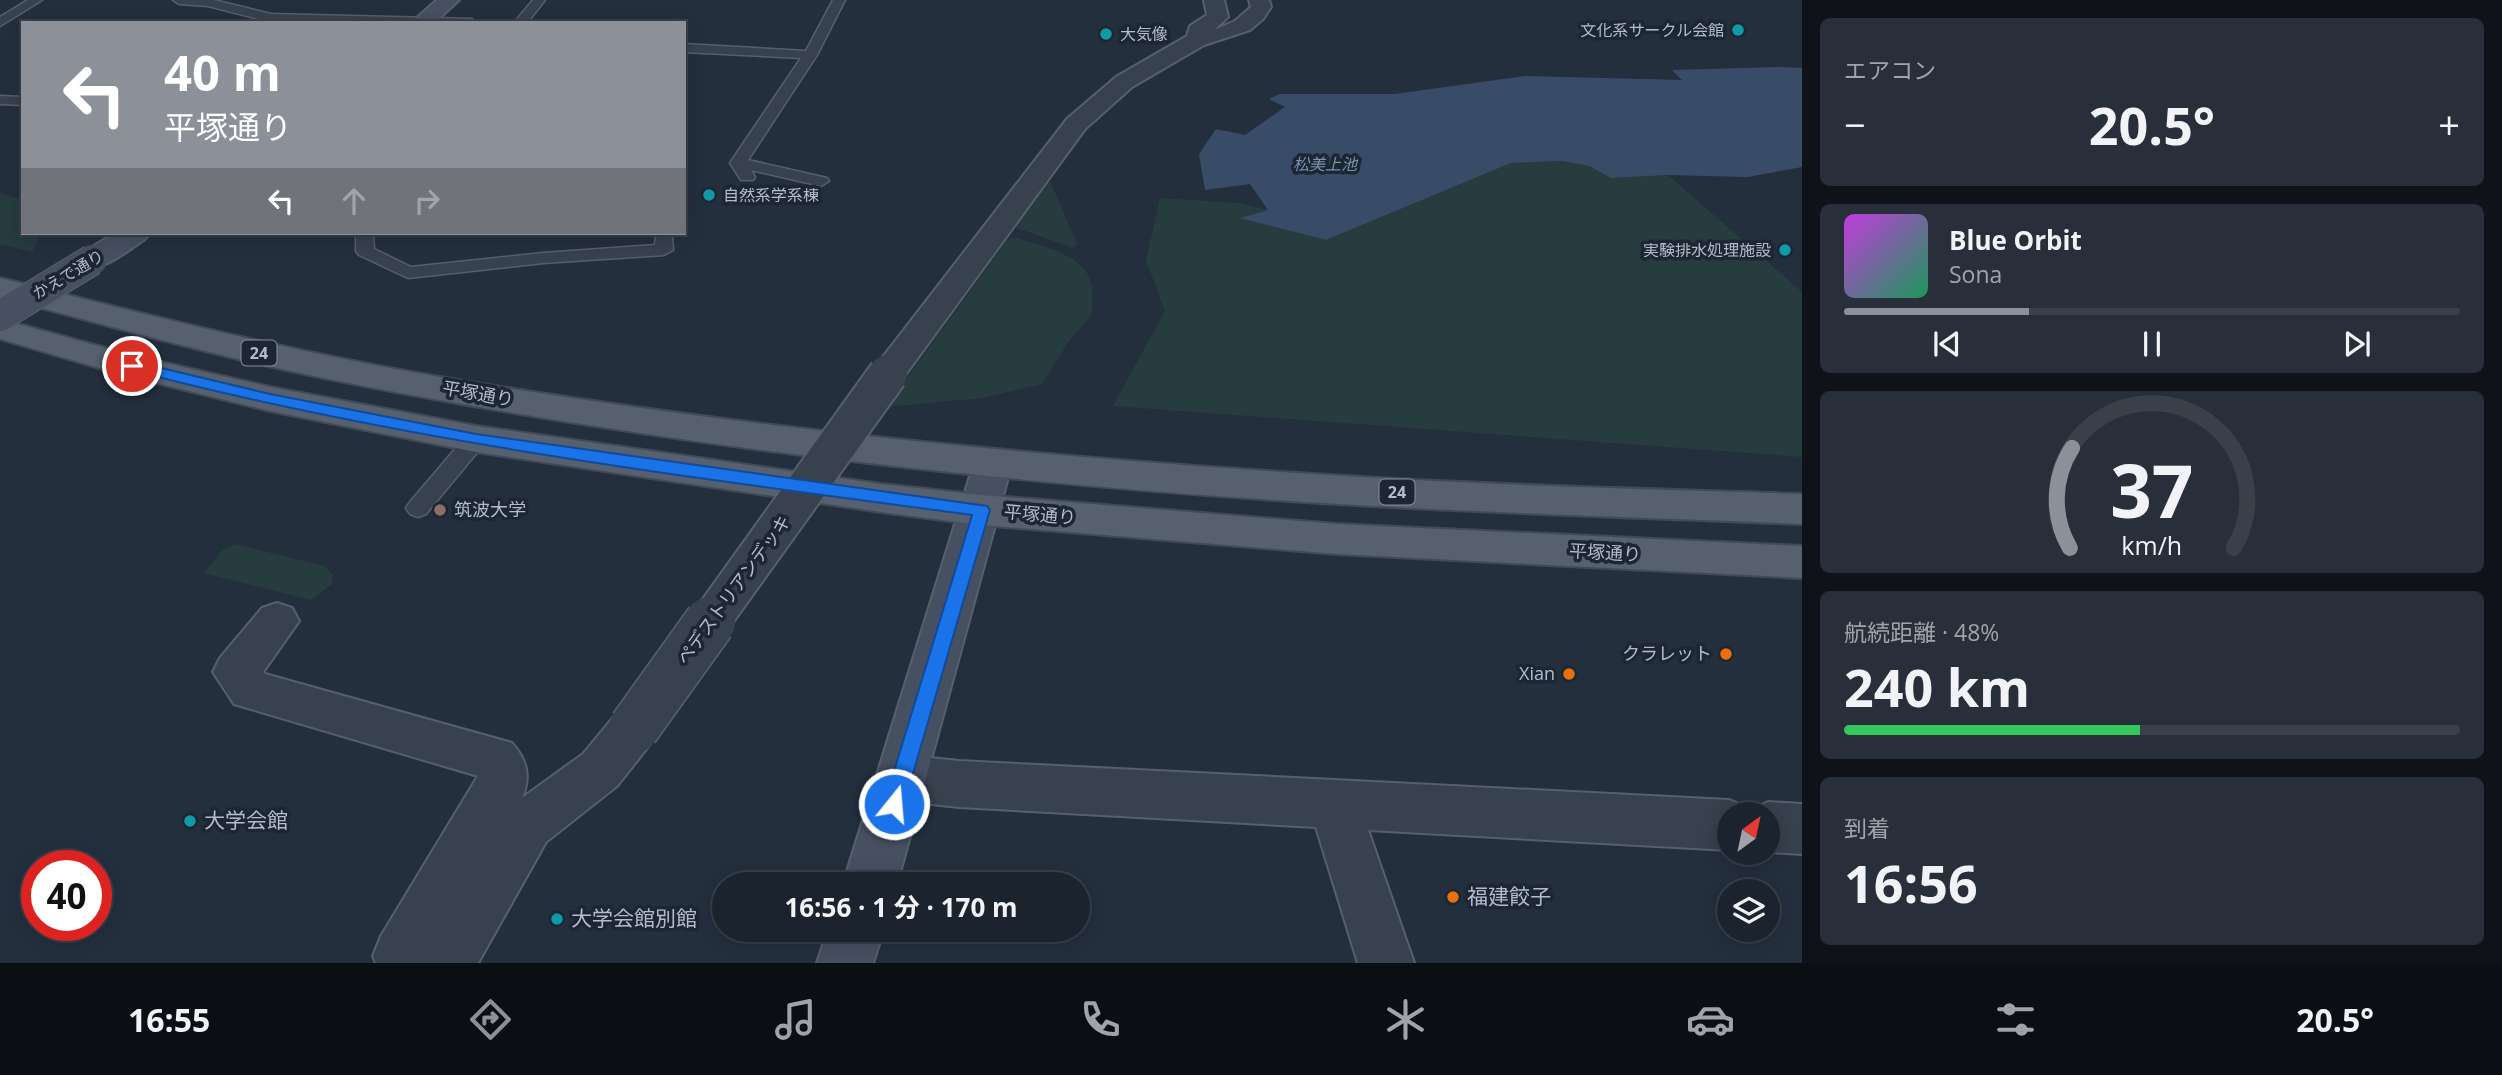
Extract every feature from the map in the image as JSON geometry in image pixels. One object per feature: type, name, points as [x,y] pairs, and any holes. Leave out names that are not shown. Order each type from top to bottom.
[{"type":"main road","name":"平塚通り","points":[[0,287],[178,334],[332,369],[694,429],[993,463],[1313,489],[1802,509]]},
{"type":"main road","name":"平塚通り","points":[[0,329],[132,366],[270,399],[476,439],[666,468],[981,510],[1337,539],[1802,562]]},
{"type":"street","points":[[423,21],[449,0]]},
{"type":"street","name":"ペデストリアンデッキ","points":[[1198,39],[1198,31],[1218,18],[1214,0]]},
{"type":"street","name":"ペデストリアンデッキ","points":[[416,961],[528,824],[600,771],[634,728],[888,374],[1076,124],[1124,82],[1198,39],[1215,37],[1254,20],[1261,7],[1259,0]]},
{"type":"street","name":"かえで通り","points":[[0,316],[132,235]]},
{"type":"street","points":[[874,872],[993,463]]},
{"type":"street","points":[[277,621],[236,672],[250,690],[495,759],[502,767],[503,784],[416,961]]},
{"type":"street","points":[[903,778],[960,784],[1717,824]]},
{"type":"street","points":[[1334,804],[1386,963]]},
{"type":"street","points":[[1780,828],[1802,829]]},
{"type":"street","points":[[845,963],[852,942]]},
{"type":"lane","points":[[0,23],[36,0]]},
{"type":"lane","points":[[179,0],[209,1],[271,18],[384,21]]},
{"type":"lane","points":[[522,21],[539,0]]},
{"type":"lane","points":[[738,163],[810,55],[839,0]]},
{"type":"lane","points":[[0,23],[21,25]]},
{"type":"lane","points":[[686,48],[810,55]]},
{"type":"lane","points":[[0,100],[21,101]]},
{"type":"lane","points":[[738,163],[747,177]]},
{"type":"lane","points":[[738,163],[821,181]]},
{"type":"lane","points":[[365,235],[365,251],[408,273],[543,258],[664,250],[664,235]]},
{"type":"lane","points":[[418,508],[476,439]]},
{"type":"green space","points":[[1562,161],[1589,166],[1611,178],[1668,175],[1802,292],[1802,457],[1113,406],[1165,311],[1146,260],[1160,198],[1238,203],[1269,210],[1241,218],[1326,240],[1511,163]]},
{"type":"green space","points":[[1045,180],[1051,183],[1077,244],[1073,248],[1017,228],[1016,223]]},
{"type":"green space","points":[[0,193],[21,199],[21,235],[40,235],[32,252],[0,244]]},
{"type":"green space","points":[[1014,237],[1072,258],[1088,275],[1092,286],[1092,314],[1067,344],[1042,384],[982,398],[886,407],[1006,242]]},
{"type":"green space","points":[[235,544],[324,566],[333,575],[331,585],[311,600],[204,573],[222,550]]},
{"type":"water","name":"松美上池","points":[[1802,68],[1802,167],[1748,177],[1668,175],[1611,178],[1589,166],[1562,161],[1511,163],[1326,240],[1240,218],[1268,210],[1250,184],[1205,190],[1199,154],[1216,129],[1245,135],[1285,107],[1269,99],[1280,94],[1395,94],[1525,76],[1682,80],[1672,70]]},
{"type":"place","name":"文化系サークル会館","points":[[1738,30]]},
{"type":"place","name":"大気像","points":[[1106,34]]},
{"type":"place","name":"自然系学系棟","points":[[709,195]]},
{"type":"place","name":"実験排水処理施設","points":[[1785,250]]},
{"type":"place","name":"筑波大学","points":[[440,510]]},
{"type":"place","name":"クラレット","points":[[1726,654]]},
{"type":"place","name":"Xian","points":[[1569,674]]},
{"type":"place","name":"大学会館","points":[[190,821]]},
{"type":"place","name":"福建餃子","points":[[1453,897]]},
{"type":"place","name":"大学会館別館","points":[[557,919]]},
{"type":"route","points":[[132,366],[270,399],[476,439],[666,468],[981,510],[894,804]]}]
